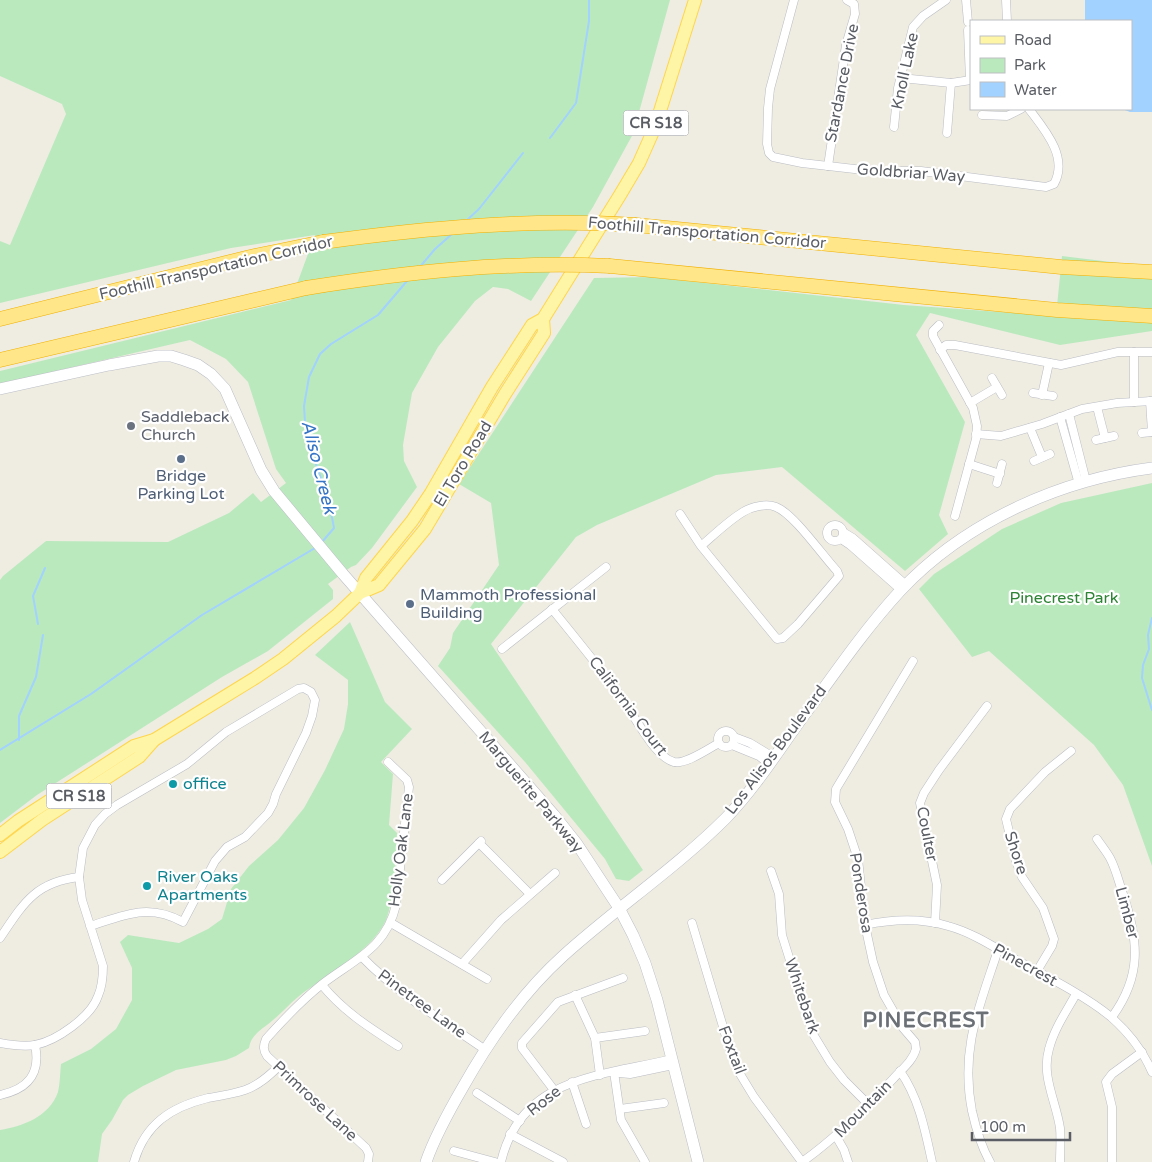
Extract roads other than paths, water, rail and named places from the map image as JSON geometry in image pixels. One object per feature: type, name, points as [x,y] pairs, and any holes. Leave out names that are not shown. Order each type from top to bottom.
[{"type":"highway","name":"Foothill Transportation Corridor","points":[[0,319],[250,257],[323,242],[476,226],[574,223],[636,225],[1061,267],[1152,272]]},
{"type":"highway","points":[[0,360],[306,288],[378,277],[498,267],[610,266],[1057,310],[1152,316]]},
{"type":"main road","name":"El Toro Road","points":[[0,835],[18,821],[134,746],[154,740],[255,678],[283,659],[336,616],[360,593],[366,578],[412,521],[431,493],[492,387],[532,325],[542,319],[639,163],[655,127],[695,0]]},
{"type":"main road","name":"Marguerite Parkway","points":[[0,389],[158,356],[171,356],[198,365],[211,374],[225,389],[261,470],[274,491],[343,574],[554,816],[577,844],[619,908],[645,963],[657,1000],[698,1162]]},
{"type":"main road","name":"Los Alisos Boulevard","points":[[426,1162],[450,1110],[484,1049],[532,987],[562,957],[688,852],[726,817],[771,761],[864,634],[904,587],[967,534],[1034,499],[1083,482],[1152,468]]},
{"type":"main road","name":"El Toro Road","points":[[0,852],[42,820],[139,757],[154,740]]},
{"type":"street","name":"Goldbriar Way","points":[[794,0],[770,89],[767,144],[769,153],[774,157],[872,171],[921,172],[1046,187],[1054,184],[1058,177],[1058,162],[1050,137],[1030,110]]},
{"type":"street","name":"Knoll Lake","points":[[894,127],[898,88],[913,27],[923,16],[946,0]]},
{"type":"street","points":[[901,78],[951,83],[970,80],[966,0]]},
{"type":"street","points":[[1006,0],[1007,20]]},
{"type":"street","name":"Stardance Drive","points":[[828,166],[846,46],[855,14],[855,8],[849,1]]},
{"type":"street","points":[[947,132],[951,83]]},
{"type":"street","points":[[982,115],[1007,116],[1019,110]]},
{"type":"street","points":[[939,325],[933,331],[933,336],[970,403],[976,420],[976,434],[955,516]]},
{"type":"street","points":[[940,350],[946,345],[955,345],[1061,365],[1118,352],[1152,352]]},
{"type":"street","points":[[1134,352],[1134,402]]},
{"type":"street","points":[[1042,395],[1049,363]]},
{"type":"street","points":[[992,378],[1002,395]]},
{"type":"street","points":[[970,403],[997,387]]},
{"type":"street","points":[[1033,393],[1053,396]]},
{"type":"street","points":[[976,434],[1001,436],[1097,407],[1151,401],[1152,432],[1142,433]]},
{"type":"street","points":[[1097,407],[1105,438]]},
{"type":"street","points":[[1069,414],[1083,482]]},
{"type":"street","points":[[1060,417],[1083,482]]},
{"type":"street","points":[[1030,428],[1038,459],[1050,454]]},
{"type":"street","points":[[1096,440],[1114,436]]},
{"type":"street","points":[[969,464],[1000,474]]},
{"type":"street","points":[[997,483],[1002,464]]},
{"type":"street","points":[[680,514],[701,546],[773,636],[779,639],[784,638],[838,578],[838,572],[803,530],[782,510],[772,506],[749,509],[739,514],[701,546]]},
{"type":"street","points":[[814,544],[827,534],[829,528],[836,525],[841,527],[839,537],[822,552]]},
{"type":"street","points":[[827,534],[829,539],[839,537],[904,587]]},
{"type":"street","points":[[502,649],[606,567]]},
{"type":"street","name":"California Court","points":[[552,609],[618,692],[647,738],[666,758],[675,763],[684,762],[719,743],[719,735],[724,732],[729,732],[733,741]]},
{"type":"street","name":"Ponderosa","points":[[913,661],[836,789],[835,802],[848,830],[858,859],[865,925],[873,962],[884,996],[903,1028],[914,1042],[916,1049]]},
{"type":"street","points":[[0,1043],[35,1045],[46,1042],[62,1034],[84,1016],[98,998],[103,977],[102,966],[82,900],[78,877],[81,856],[87,839],[105,814],[116,805],[187,764],[226,732],[283,698],[301,688],[311,692],[315,700],[306,733],[268,813],[245,837],[227,847],[221,853],[183,922],[158,912],[144,911],[132,912],[90,926]]},
{"type":"street","name":"Coulter","points":[[936,923],[936,885],[920,803],[924,793],[939,770],[987,706]]},
{"type":"street","points":[[719,743],[726,748],[733,741],[750,743],[771,761]]},
{"type":"street","name":"Shore","points":[[1037,971],[1054,940],[1043,908],[1022,877],[1016,861],[1006,819],[1010,809],[1039,778],[1072,750]]},
{"type":"street","name":"Holly Oak Lane","points":[[266,1039],[294,1009],[322,985],[362,957],[381,940],[391,922],[396,905],[409,787],[406,780],[388,762]]},
{"type":"street","name":"Limber","points":[[1097,839],[1114,868],[1131,918],[1135,947],[1134,971],[1127,993],[1112,1018]]},
{"type":"street","points":[[442,880],[480,842],[530,894]]},
{"type":"street","name":"Whitebark","points":[[770,871],[779,894],[782,935],[813,1034],[830,1062],[868,1105]]},
{"type":"street","points":[[462,964],[501,920],[555,873]]},
{"type":"street","points":[[0,938],[22,907],[36,892],[62,879],[78,877]]},
{"type":"street","name":"Pinecrest","points":[[865,925],[904,920],[936,923],[965,932],[1037,971],[1112,1018],[1142,1052],[1152,1072]]},
{"type":"street","points":[[391,922],[487,979]]},
{"type":"street","name":"Foxtail","points":[[692,923],[730,1050],[740,1074],[802,1162]]},
{"type":"street","points":[[990,1162],[982,1148],[974,1121],[967,1070],[975,1019],[998,950]]},
{"type":"street","name":"Pinetree Lane","points":[[362,957],[398,991],[484,1049]]},
{"type":"street","points":[[554,1090],[521,1046],[522,1043],[558,1002],[575,994],[623,978]]},
{"type":"street","points":[[322,985],[349,1013],[398,1046]]},
{"type":"street","points":[[575,994],[595,1038],[600,1075]]},
{"type":"street","points":[[1060,1162],[1060,1129],[1049,1087],[1048,1050],[1058,1024],[1076,994]]},
{"type":"street","points":[[595,1038],[646,1031]]},
{"type":"street","name":"Primrose Lane","points":[[266,1039],[263,1045],[264,1051],[366,1148],[369,1154],[368,1162]]},
{"type":"street","points":[[0,1095],[16,1090],[29,1080],[37,1062],[35,1045]]},
{"type":"street","name":"Mountain","points":[[802,1162],[836,1136],[868,1105],[911,1060],[916,1049]]},
{"type":"street","points":[[1112,1162],[1112,1107],[1106,1082],[1112,1074],[1142,1052]]},
{"type":"street","name":"Rose","points":[[501,1162],[510,1134],[530,1108],[554,1090],[572,1082],[600,1075],[614,1072],[630,1074],[673,1062]]},
{"type":"street","points":[[134,1162],[137,1152],[149,1131],[166,1114],[188,1104],[245,1090],[262,1082],[280,1066]]},
{"type":"street","points":[[900,1071],[914,1094],[920,1110],[932,1162]]},
{"type":"street","points":[[614,1072],[621,1120],[645,1162]]},
{"type":"street","points":[[572,1082],[586,1124]]},
{"type":"street","points":[[477,1093],[520,1121]]},
{"type":"street","points":[[620,1108],[664,1103]]},
{"type":"street","points":[[510,1134],[563,1162]]},
{"type":"street","points":[[836,1136],[848,1162]]},
{"type":"street","points":[[454,1151],[495,1162]]},
{"type":"water","points":[[1085,0],[1152,0],[1152,112],[1130,112],[1125,110],[1132,110],[1132,20],[1085,20]]},
{"type":"waterway","name":"Aliso Creek","points":[[550,138],[576,103],[589,21],[589,0]]},
{"type":"waterway","name":"Aliso Creek","points":[[467,220],[479,209],[523,153]]},
{"type":"waterway","name":"Aliso Creek","points":[[419,268],[435,249],[452,234]]},
{"type":"waterway","name":"Aliso Creek","points":[[322,542],[334,528],[329,501],[312,453],[305,422],[304,406],[309,377],[320,354],[331,344],[378,315],[407,281]]},
{"type":"waterway","name":"Aliso Creek","points":[[0,750],[91,694],[202,615],[315,548]]},
{"type":"waterway","points":[[38,624],[33,596],[45,568]]},
{"type":"waterway","points":[[1152,618],[1148,635],[1149,649],[1143,665],[1142,678],[1152,710]]},
{"type":"waterway","points":[[19,740],[19,716],[36,677],[43,635]]},
{"type":"place","name":"Saddleback Church","points":[[131,426]]},
{"type":"place","name":"Bridge Parking Lot","points":[[181,459]]},
{"type":"place","name":"Mammoth Professional Building","points":[[410,604]]},
{"type":"place","name":"office","points":[[173,784]]},
{"type":"place","name":"River Oaks Apartments","points":[[147,886]]},
{"type":"district","name":"PINECREST","points":[[926,1020]]},
{"type":"park label","name":"Pinecrest Park","points":[[1064,598]]}]
